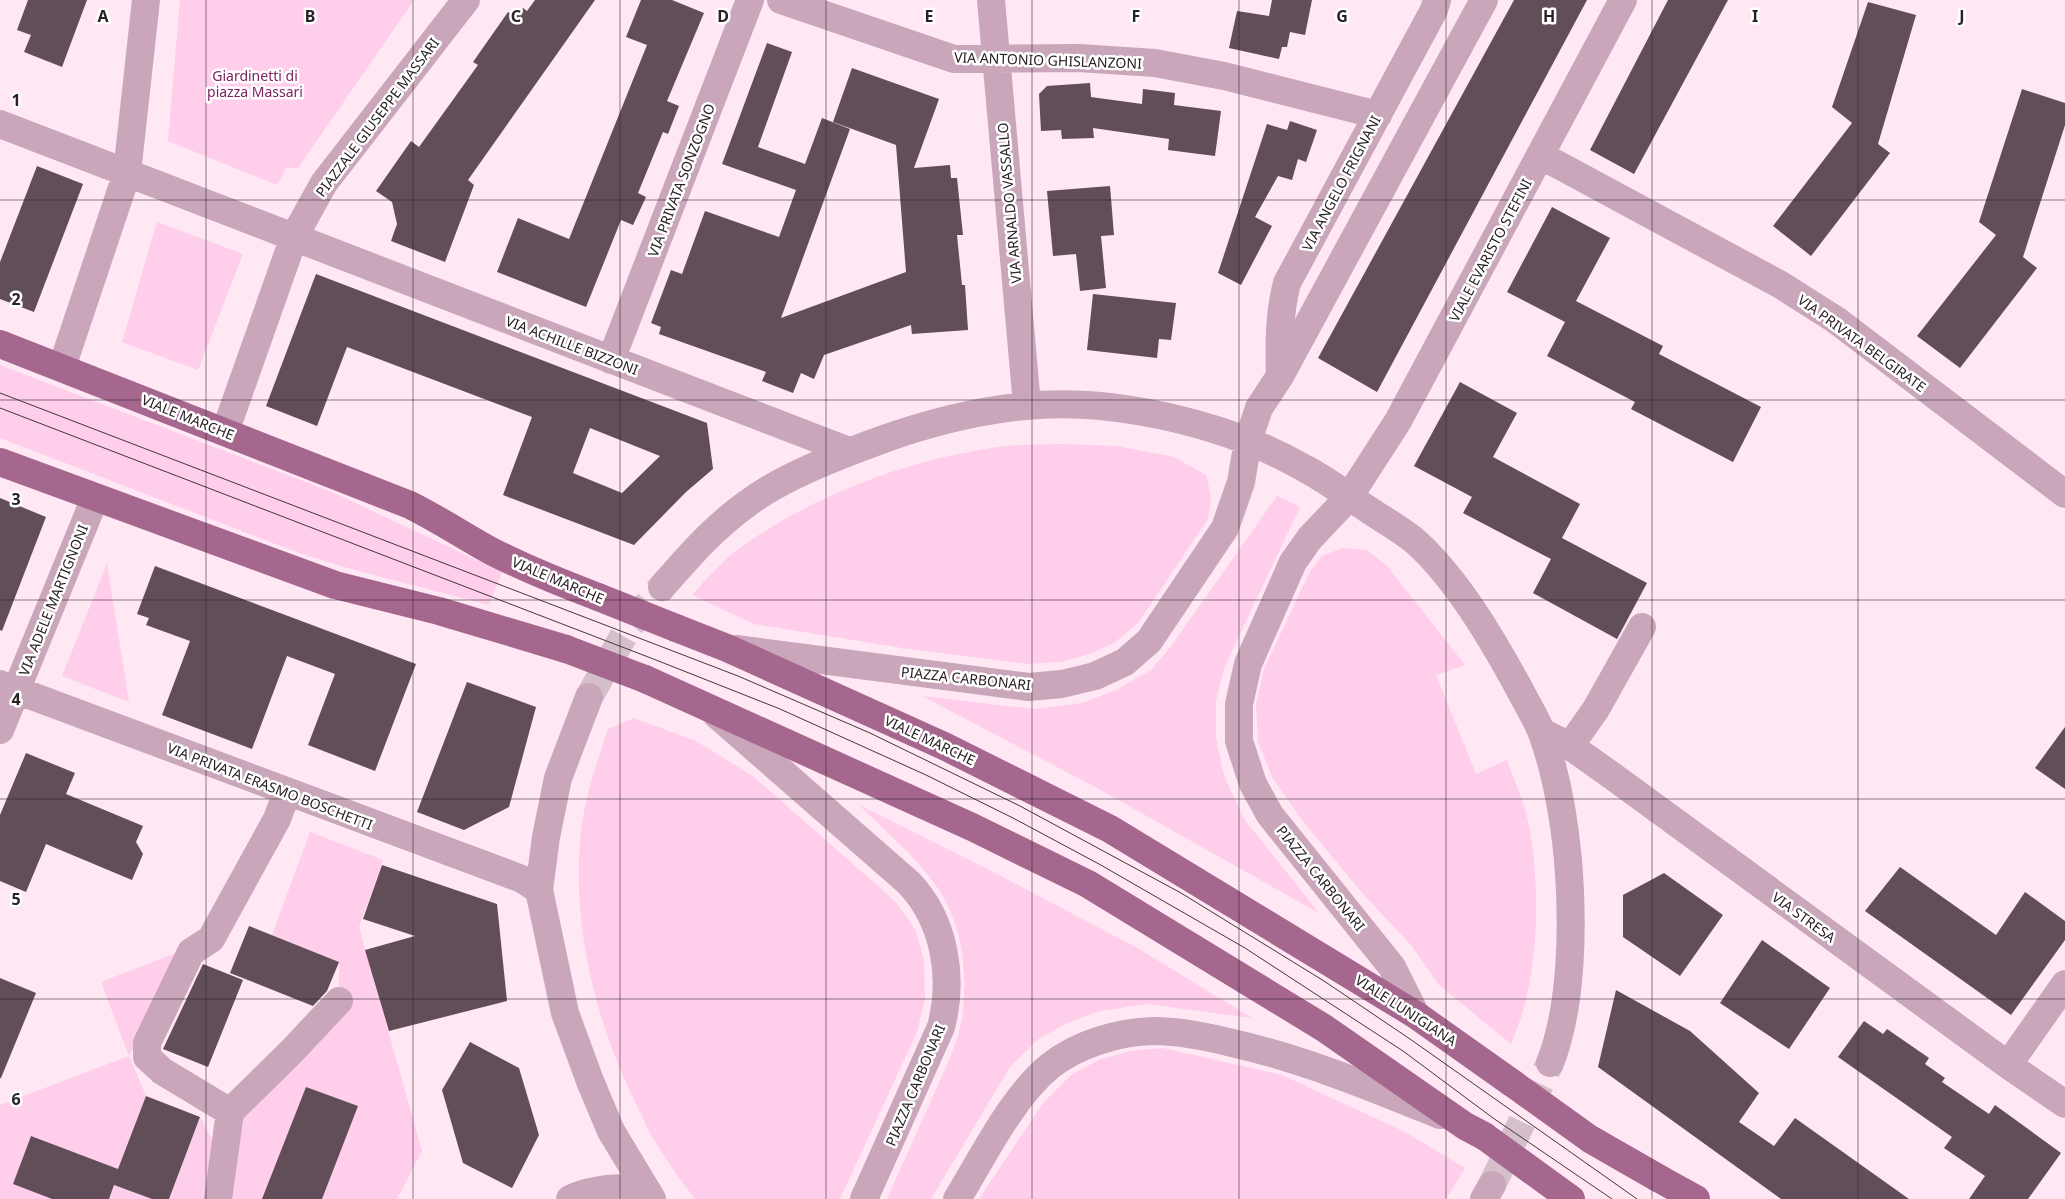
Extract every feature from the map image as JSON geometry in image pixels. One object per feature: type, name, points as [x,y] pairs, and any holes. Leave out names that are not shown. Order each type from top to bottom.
[{"type":"main road","name":"VIALE MARCHE","points":[[0,344],[410,505],[490,550],[532,571],[727,648],[944,746],[1110,829]]},
{"type":"main road","points":[[0,462],[335,586],[438,611],[566,649],[645,679],[709,707],[972,827],[1088,884],[1324,1028],[1571,1199]]},
{"type":"main road","name":"VIALE LUNIGIANA","points":[[1110,829],[1416,1015],[1590,1139],[1696,1199]]},
{"type":"street","points":[[62,367],[127,172],[146,0]]},
{"type":"street","name":"PIAZZALE GIUSEPPE MASSARI","points":[[225,432],[294,237],[324,183],[466,0]]},
{"type":"street","name":"VIA PRIVATA SONZOGNO","points":[[612,360],[750,0]]},
{"type":"street","name":"VIA ANTONIO GHISLANZONI","points":[[781,0],[954,59],[1079,58],[1155,63],[1224,76],[1378,115]]},
{"type":"street","name":"VIA ARNALDO VASSALLO","points":[[991,0],[1027,405]]},
{"type":"street","name":"VIA ANGELO FRIGNANI","points":[[1280,376],[1279,335],[1282,302],[1287,283],[1434,10],[1437,0]]},
{"type":"street","points":[[1248,441],[1260,408],[1280,376],[1484,0]]},
{"type":"street","name":"VIALE EVARISTO STEFINI","points":[[1349,497],[1398,421],[1623,0]]},
{"type":"street","points":[[0,124],[294,237]]},
{"type":"street","name":"VIA PRIVATA BELGIRATE","points":[[1540,155],[1781,285],[1836,320],[2065,494]]},
{"type":"street","name":"VIA ACHILLE BIZZONI","points":[[294,237],[849,451]]},
{"type":"street","points":[[662,586],[701,542],[750,501],[784,482],[849,451],[905,432],[962,416],[1027,405],[1079,405],[1133,410],[1180,420],[1248,441],[1304,467],[1415,542],[1443,572],[1497,648],[1542,732],[1559,792],[1571,902],[1569,964],[1560,1039],[1550,1063]]},
{"type":"street","name":"PIAZZA CARBONARI","points":[[727,648],[1029,687],[1062,684],[1095,676],[1125,662],[1149,641],[1225,528],[1241,482],[1248,441]]},
{"type":"street","name":"PIAZZA CARBONARI","points":[[1349,497],[1310,538],[1292,562],[1279,597],[1248,664],[1239,704],[1239,741],[1253,784],[1270,815],[1392,967],[1416,1015]]},
{"type":"street","name":"VIA ADELE MARTIGNONI","points":[[0,730],[8,688],[95,498]]},
{"type":"street","points":[[1570,746],[1596,709],[1642,627]]},
{"type":"street","name":"VIA PRIVATA ERASMO BOSCHETTI","points":[[8,688],[466,860],[522,879],[539,890]]},
{"type":"street","points":[[589,697],[558,778],[546,837],[539,890],[565,1012],[590,1081],[612,1130],[652,1199]]},
{"type":"street","name":"PIAZZA CARBONARI","points":[[709,707],[909,883],[925,902],[939,935],[947,981],[946,1004],[941,1027],[864,1199]]},
{"type":"street","name":"VIA STRESA","points":[[1542,732],[1570,746],[2008,1065],[2065,1104]]},
{"type":"street","points":[[230,1112],[162,1071],[147,1057],[147,1043],[191,952],[211,939],[277,819],[287,792]]},
{"type":"street","points":[[2008,1065],[2065,984]]},
{"type":"street","points":[[218,1199],[230,1112],[339,1001]]},
{"type":"street","points":[[957,1199],[1018,1100],[1050,1066],[1078,1048],[1110,1038],[1152,1031],[1195,1034],[1266,1050],[1361,1084],[1474,1131]]},
{"type":"street","points":[[570,1199],[576,1196],[612,1189],[629,1189],[652,1199]]},
{"type":"green space","name":"Giardinetti di piazza Massari","points":[[180,0],[414,0],[298,168],[286,168],[277,185],[168,141]]},
{"type":"green space","points":[[157,222],[243,254],[198,370],[122,342]]},
{"type":"green space","points":[[0,365],[332,492],[502,572],[489,605],[351,569],[299,553],[0,438]]},
{"type":"green space","points":[[1061,444],[1116,446],[1174,457],[1206,475],[1211,497],[1208,519],[1138,623],[1114,643],[1092,653],[1061,662],[1028,664],[902,648],[754,624],[692,595],[739,548],[806,508],[872,479],[940,458],[974,451],[1008,446]]},
{"type":"green space","points":[[1277,496],[1300,507],[1224,668],[1216,701],[1216,738],[1224,776],[1244,819],[1319,913],[1097,788],[922,696],[1034,709],[1082,703],[1116,690],[1151,670],[1172,645]]},
{"type":"green space","points":[[1343,548],[1367,550],[1387,566],[1465,665],[1436,675],[1476,774],[1507,760],[1521,798],[1532,844],[1535,868],[1536,917],[1535,941],[1528,989],[1522,1015],[1511,1044],[1439,985],[1411,945],[1363,894],[1302,820],[1272,777],[1258,741],[1256,704],[1264,669],[1310,571],[1322,556]]},
{"type":"green space","points":[[107,564],[129,702],[62,676]]},
{"type":"green space","points":[[634,718],[696,741],[754,777],[896,902],[916,931],[924,960],[925,998],[917,1032],[840,1199],[695,1199],[652,1137],[623,1075],[600,1011],[584,944],[580,910],[580,842],[587,799],[608,729]]},
{"type":"green space","points":[[859,805],[997,874],[1139,949],[1252,1018],[1147,1004],[1100,1011],[1067,1023],[1037,1040],[1010,1067],[931,1199],[887,1199],[958,1037],[964,1001],[964,967],[962,950],[953,917],[937,887],[910,854]]},
{"type":"green space","points":[[310,832],[383,860],[359,927],[422,1151],[397,1199],[230,1199],[241,1116],[339,1001],[339,962],[272,935]]},
{"type":"green space","points":[[186,949],[129,1056],[101,982]]},
{"type":"green space","points":[[1163,1048],[1282,1075],[1405,1132],[1465,1168],[1446,1199],[979,1199],[1043,1103],[1072,1074],[1099,1060],[1130,1051]]},
{"type":"green space","points":[[129,1056],[146,1096],[118,1169],[31,1136],[13,1184],[52,1199],[0,1199],[0,1105]]},
{"type":"green space","points":[[200,1117],[214,1143],[206,1199],[169,1199]]},
{"type":"green space","points":[[114,1185],[152,1199],[109,1199]]},
{"type":"building","points":[[28,0],[87,0],[62,67],[24,52],[31,35],[17,30]]},
{"type":"building","points":[[535,0],[595,0],[468,180],[474,185],[445,262],[391,241],[397,224],[392,202],[376,191],[411,141],[419,147],[478,65],[473,62],[508,12],[516,17],[523,8],[527,11]]},
{"type":"building","points":[[641,0],[672,0],[704,13],[667,101],[679,106],[668,134],[663,132],[638,193],[646,197],[633,225],[621,220],[586,307],[497,272],[518,218],[569,239],[647,45],[626,37]]},
{"type":"building","points":[[1272,0],[1312,0],[1305,35],[1290,32],[1287,47],[1282,47],[1279,59],[1229,48],[1237,11],[1269,16]]},
{"type":"building","points":[[1514,0],[1587,0],[1377,392],[1318,358]]},
{"type":"building","points":[[1668,0],[1728,0],[1634,174],[1590,150]]},
{"type":"building","points":[[1868,2],[1916,15],[1878,144],[1890,153],[1811,256],[1773,226],[1852,123],[1832,107]]},
{"type":"building","points":[[767,43],[792,52],[758,147],[805,164],[822,118],[850,129],[781,318],[906,272],[896,145],[833,122],[852,68],[939,99],[914,168],[950,165],[951,178],[957,178],[963,235],[957,235],[962,285],[965,285],[968,330],[912,334],[911,325],[824,355],[814,379],[801,373],[793,393],[762,381],[766,372],[659,334],[661,327],[651,323],[671,270],[682,274],[705,211],[779,237],[796,190],[722,164]]},
{"type":"building","points":[[1090,83],[1091,97],[1142,104],[1143,89],[1175,93],[1174,105],[1221,111],[1215,156],[1168,150],[1169,139],[1093,128],[1094,138],[1062,139],[1061,130],[1041,131],[1039,94],[1047,86]]},
{"type":"building","points":[[2022,89],[2065,103],[2065,125],[2023,257],[2037,268],[1960,368],[1917,336],[1996,235],[1979,222]]},
{"type":"building","points":[[1290,121],[1317,130],[1306,162],[1298,159],[1292,180],[1278,176],[1255,217],[1272,226],[1241,285],[1218,273],[1267,124],[1287,130]]},
{"type":"building","points":[[37,166],[83,184],[34,312],[0,299],[0,262]]},
{"type":"building","points":[[1110,186],[1114,235],[1101,236],[1106,288],[1080,291],[1076,254],[1053,256],[1047,191]]},
{"type":"building","points":[[1552,207],[1610,238],[1576,301],[1663,346],[1659,354],[1761,407],[1733,462],[1631,409],[1635,402],[1547,356],[1565,322],[1507,292]]},
{"type":"building","points":[[316,274],[707,423],[713,469],[686,492],[634,545],[503,495],[532,417],[347,347],[317,426],[266,406]],"holes":[[[590,428],[660,456],[622,493],[573,473]]]},
{"type":"building","points":[[1093,294],[1176,303],[1171,340],[1159,339],[1157,358],[1087,350]]},
{"type":"building","points":[[1460,382],[1517,413],[1493,457],[1580,504],[1562,538],[1647,583],[1617,639],[1533,593],[1551,559],[1463,513],[1472,497],[1414,466]]},
{"type":"building","points":[[0,498],[46,517],[2,631],[0,630]]},
{"type":"building","points":[[155,566],[416,664],[375,771],[308,745],[335,674],[287,656],[252,749],[162,715],[190,641],[146,625],[149,618],[137,614]]},
{"type":"building","points":[[467,682],[536,707],[509,807],[464,830],[417,812]]},
{"type":"building","points":[[2065,727],[2065,789],[2035,768]]},
{"type":"building","points":[[26,753],[75,773],[66,794],[143,826],[136,842],[143,854],[132,880],[46,844],[26,892],[0,881],[0,815]]},
{"type":"building","points":[[382,865],[497,904],[507,1001],[389,1031],[365,950],[415,936],[363,919]]},
{"type":"building","points":[[1900,867],[1996,935],[2025,892],[2065,921],[2065,940],[2011,1015],[1865,911]]},
{"type":"building","points":[[1664,873],[1723,915],[1680,976],[1623,937],[1623,895]]},
{"type":"building","points":[[249,926],[339,962],[327,991],[313,1006],[230,973]]},
{"type":"building","points":[[1762,940],[1830,988],[1789,1049],[1720,1003]]},
{"type":"building","points":[[203,964],[243,980],[208,1067],[163,1049]]},
{"type":"building","points":[[0,978],[36,993],[1,1078],[0,1078]]},
{"type":"building","points":[[1616,990],[1690,1031],[1759,1093],[1739,1122],[1774,1146],[1795,1118],[1909,1199],[1781,1199],[1598,1067]]},
{"type":"building","points":[[1864,1021],[1883,1034],[1887,1029],[1929,1058],[1925,1064],[1945,1078],[1942,1082],[1989,1114],[1995,1105],[2061,1153],[2028,1199],[1969,1199],[1985,1176],[1944,1148],[1952,1137],[1838,1057]]},
{"type":"building","points":[[470,1042],[519,1068],[539,1135],[512,1188],[463,1163],[442,1090]]},
{"type":"building","points":[[306,1087],[358,1106],[322,1199],[262,1199]]},
{"type":"building","points":[[146,1096],[200,1117],[169,1199],[152,1199],[114,1185],[109,1199],[52,1199],[13,1184],[31,1136],[118,1169]]},
{"type":"tunnel","points":[[589,697],[628,628],[662,587]]},
{"type":"tunnel","points":[[1492,1185],[1550,1063]]},
{"type":"tram line","points":[[0,393],[738,676],[870,733],[1020,806],[1181,893],[1324,981],[1410,1039],[1637,1199]]},
{"type":"tram line","points":[[0,408],[780,709],[926,775],[1013,818],[1099,864],[1245,948],[1403,1051],[1493,1118],[1612,1199]]}]
